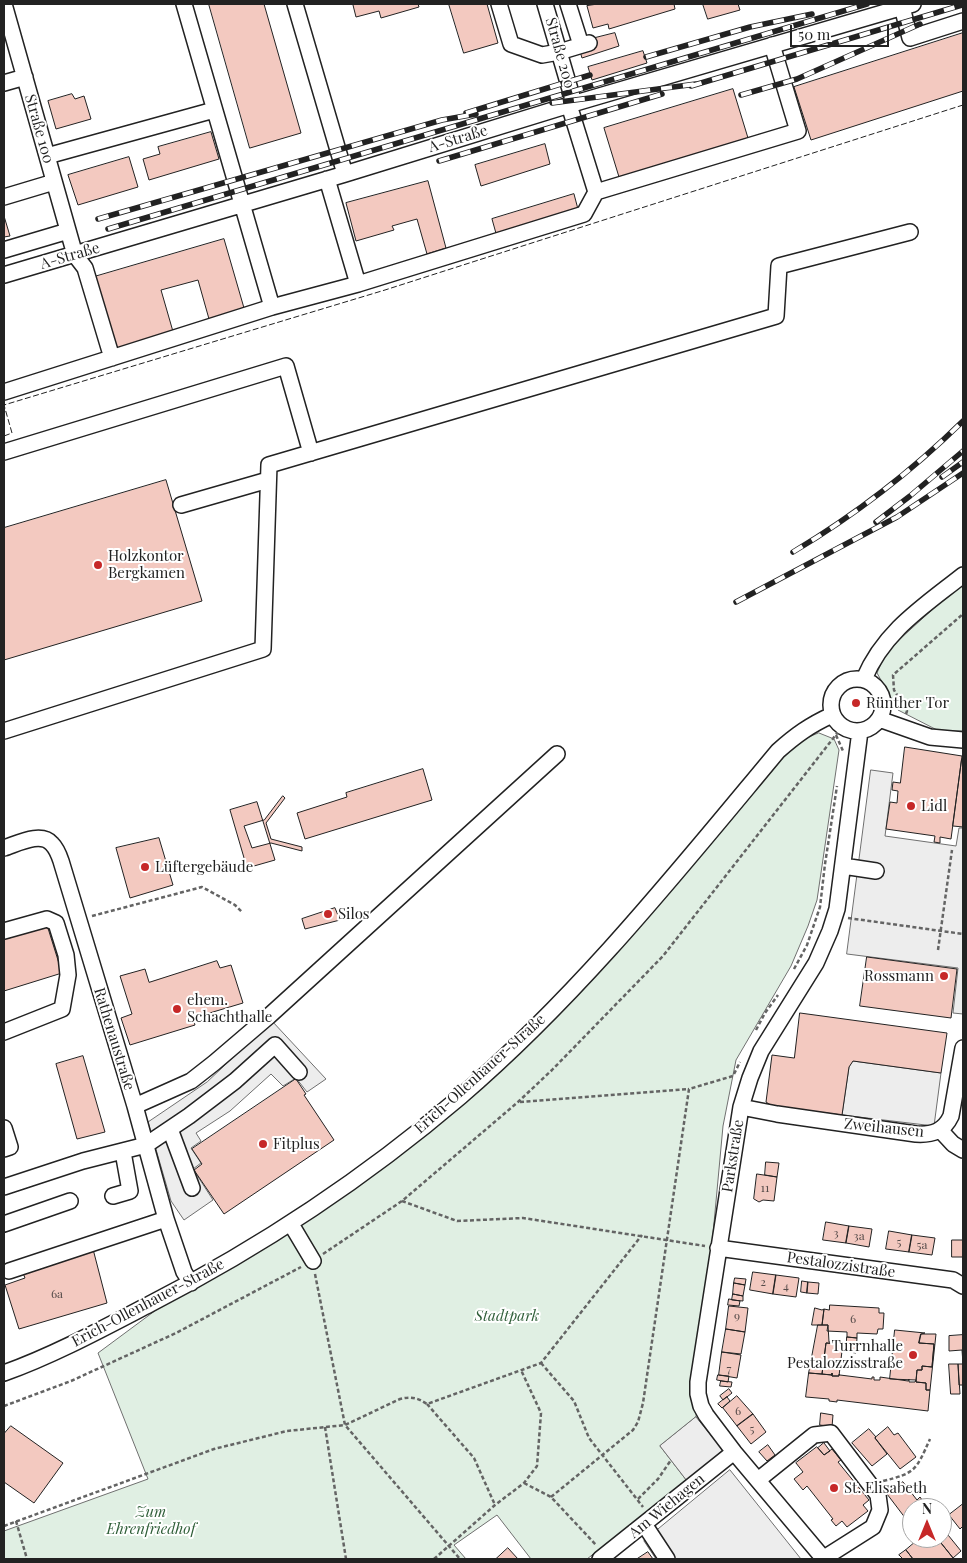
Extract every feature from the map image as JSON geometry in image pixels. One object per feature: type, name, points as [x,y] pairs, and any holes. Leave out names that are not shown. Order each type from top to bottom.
[{"type":"street","name":"Straße 100","points":[[4,4],[75,255],[85,268],[112,358]]},
{"type":"street","points":[[184,4],[272,308]]},
{"type":"street","points":[[295,4],[345,174]]},
{"type":"street","points":[[498,4],[511,44],[542,55],[585,44],[568,4]]},
{"type":"street","name":"Straße 200","points":[[550,5],[559,52],[596,192]]},
{"type":"street","points":[[907,5],[910,38],[963,21]]},
{"type":"street","name":"A-Straße","points":[[4,275],[327,180],[572,104],[907,5]]},
{"type":"street","points":[[4,392],[272,308],[358,284],[584,214],[596,192],[798,131],[772,45]]},
{"type":"street","points":[[4,83],[24,77]]},
{"type":"street","points":[[47,156],[214,110]]},
{"type":"street","points":[[327,180],[358,284]]},
{"type":"street","points":[[4,197],[54,182]]},
{"type":"street","points":[[4,250],[68,231]]},
{"type":"street","points":[[4,731],[263,649],[269,465],[776,316],[779,266],[910,232]]},
{"type":"street","points":[[4,452],[286,366],[311,453]]},
{"type":"street","points":[[181,505],[268,480]]},
{"type":"street","points":[[864,679],[874,657],[903,622],[963,575]]},
{"type":"street","points":[[854,678],[864,679],[873,683],[883,700],[883,710],[879,719],[871,727],[860,731],[839,731],[830,706],[832,696],[844,681],[854,678]]},
{"type":"street","name":"Erich-Ollenhauer-Straße","points":[[4,1374],[104,1328],[191,1283],[291,1224],[395,1150],[461,1097],[586,975],[778,752],[811,724],[832,715]]},
{"type":"street","points":[[879,719],[930,737],[963,740]]},
{"type":"street","name":"Parkstraße","points":[[824,1559],[734,1452],[706,1415],[698,1394],[718,1248],[741,1107],[761,1051],[780,1017],[816,963],[837,909],[860,731]]},
{"type":"street","points":[[135,1106],[191,1081],[214,1062],[269,1016],[557,754]]},
{"type":"street","name":"Rathenaustraße","points":[[4,848],[36,838],[47,839],[51,842],[61,861],[135,1106],[166,1219],[184,1272],[191,1283]]},
{"type":"street","points":[[843,866],[876,870]]},
{"type":"street","points":[[4,931],[47,919],[56,922],[66,955],[68,975],[62,1009],[4,1032]]},
{"type":"street","points":[[4,1187],[83,1162],[146,1145],[235,1081],[275,1045],[299,1072]]},
{"type":"street","name":"Zweihausen","points":[[741,1107],[924,1135],[940,1130],[947,1125],[954,1106],[963,1048]]},
{"type":"street","points":[[4,1128],[10,1147],[4,1149]]},
{"type":"street","points":[[170,1129],[192,1188]]},
{"type":"street","points":[[940,1130],[953,1144],[963,1150]]},
{"type":"street","points":[[113,1196],[130,1191],[123,1152]]},
{"type":"street","points":[[4,1224],[70,1201]]},
{"type":"street","points":[[9,1271],[166,1219]]},
{"type":"street","points":[[291,1224],[313,1261]]},
{"type":"street","name":"Pestalozzistraße","points":[[718,1248],[953,1280],[963,1286]]},
{"type":"street","points":[[758,1480],[814,1435],[831,1433],[878,1495],[880,1510],[873,1527],[824,1559]]},
{"type":"street","name":"Am Wiehagen","points":[[603,1557],[734,1452]]},
{"type":"street","points":[[648,1521],[667,1559]]},
{"type":"path","points":[[900,727],[907,711],[894,690],[893,675],[963,614]]},
{"type":"path","points":[[839,731],[843,752]]},
{"type":"path","points":[[4,1406],[72,1381],[176,1333],[313,1261],[402,1201],[518,1102],[552,1070],[663,956],[839,731]]},
{"type":"path","points":[[791,976],[807,945],[820,908],[838,780]]},
{"type":"path","points":[[938,950],[952,850]]},
{"type":"path","points":[[79,919],[202,887],[235,905],[242,912]]},
{"type":"path","points":[[846,918],[963,934]]},
{"type":"path","points":[[753,1037],[765,1013],[781,990]]},
{"type":"path","points":[[518,1102],[689,1089],[733,1076],[741,1060]]},
{"type":"path","points":[[551,1497],[633,1430],[642,1413],[689,1089]]},
{"type":"path","points":[[402,1201],[457,1221],[523,1218],[718,1248]]},
{"type":"path","points":[[427,1404],[541,1363],[642,1235]]},
{"type":"path","points":[[313,1261],[345,1425],[460,1559]]},
{"type":"path","points":[[541,1363],[574,1401],[589,1438],[638,1499],[648,1521]]},
{"type":"path","points":[[434,1559],[524,1483],[536,1466],[541,1413],[521,1370]]},
{"type":"path","points":[[4,1526],[214,1449],[287,1431],[345,1425],[408,1397],[415,1397],[427,1404],[474,1458],[495,1506]]},
{"type":"path","points":[[325,1427],[346,1559]]},
{"type":"path","points":[[873,1489],[882,1481],[905,1476],[914,1470],[930,1439]]},
{"type":"path","points":[[638,1499],[658,1479],[671,1460]]},
{"type":"path","points":[[524,1483],[551,1497],[603,1557]]},
{"type":"path","points":[[16,1521],[28,1559]]},
{"type":"green space","points":[[963,582],[963,731],[939,731],[898,710],[877,673],[886,652]]},
{"type":"green space","name":"Stadtpark","points":[[819,733],[834,739],[839,750],[817,900],[791,966],[736,1060],[723,1126],[696,1417],[660,1446],[687,1481],[587,1559],[531,1559],[497,1515],[454,1545],[466,1559],[4,1559],[4,1531],[148,1479],[98,1353],[179,1293],[306,1216],[492,1070],[784,752],[804,739]]},
{"type":"shaded area","points":[[871,770],[893,773],[885,836],[956,846],[959,828],[963,828],[963,1014],[953,1013],[958,968],[847,954]]},
{"type":"shaded area","points":[[272,1021],[326,1079],[307,1092],[296,1078],[283,1086],[271,1074],[230,1111],[196,1133],[201,1141],[191,1148],[201,1163],[193,1169],[213,1200],[184,1220],[171,1201],[148,1122],[207,1082]]},
{"type":"shaded area","points":[[853,1061],[941,1073],[934,1126],[842,1115],[849,1067]]},
{"type":"shaded area","points":[[696,1417],[723,1450],[687,1481],[660,1446]]},
{"type":"shaded area","points":[[730,1470],[801,1559],[656,1559],[644,1541]]},
{"type":"building","points":[[209,4],[264,4],[301,133],[250,148]]},
{"type":"building","points":[[418,4],[419,7],[381,18],[379,11],[356,17],[353,5]]},
{"type":"building","points":[[449,4],[487,4],[498,43],[464,53]]},
{"type":"building","points":[[598,4],[674,4],[675,9],[609,29],[608,24],[593,28],[587,6]]},
{"type":"building","points":[[703,4],[738,4],[740,10],[708,19]]},
{"type":"building","points":[[615,33],[619,46],[582,58],[579,48],[594,38]]},
{"type":"building","points":[[963,33],[963,91],[811,140],[794,87]]},
{"type":"building","points":[[643,51],[647,63],[592,80],[588,67]]},
{"type":"building","points":[[733,89],[748,138],[619,177],[604,128]]},
{"type":"building","points":[[72,94],[75,99],[84,96],[91,119],[56,129],[48,101]]},
{"type":"building","points":[[211,132],[219,159],[149,180],[143,159],[160,154],[158,147]]},
{"type":"building","points":[[545,144],[550,164],[481,186],[475,165]]},
{"type":"building","points":[[129,157],[138,187],[78,205],[68,175]]},
{"type":"building","points":[[428,181],[446,248],[427,254],[417,219],[392,226],[394,230],[356,241],[346,203]]},
{"type":"building","points":[[574,194],[579,213],[497,237],[492,219]]},
{"type":"building","points":[[4,216],[10,236],[4,237]]},
{"type":"building","points":[[224,239],[244,308],[209,319],[198,280],[161,290],[174,335],[117,352],[94,277]]},
{"type":"building","name":"Holzkontor Bergkamen","points":[[166,480],[202,601],[4,660],[4,528]]},
{"type":"building","points":[[905,747],[962,756],[951,839],[940,837],[940,843],[934,842],[935,836],[886,829],[890,802],[897,803],[898,791],[892,790],[893,782],[900,783]]},
{"type":"building","points":[[963,759],[963,827],[953,826]]},
{"type":"building","points":[[423,769],[432,800],[305,839],[297,813],[347,797],[346,793]]},
{"type":"building","points":[[283,796],[285,798],[266,823],[271,839],[302,847],[302,851],[271,843],[252,848],[244,826],[264,820]]},
{"type":"building","points":[[257,802],[275,860],[247,868],[230,810]]},
{"type":"building","name":"Lüftergebäude","points":[[159,838],[173,885],[130,898],[116,848]]},
{"type":"building","name":"Silos","points":[[335,908],[340,920],[305,929],[302,919]]},
{"type":"building","points":[[47,925],[62,973],[4,991],[4,938]]},
{"type":"building","points":[[867,957],[957,969],[951,1018],[860,1006]]},
{"type":"building","name":"ehem. Schachthalle","points":[[217,961],[220,968],[231,965],[243,1003],[193,1018],[195,1025],[130,1045],[121,1018],[132,1014],[120,976],[145,969],[149,982]]},
{"type":"building","points":[[800,1013],[947,1033],[941,1073],[853,1061],[849,1067],[842,1115],[772,1106],[766,1102],[772,1055],[794,1058]]},
{"type":"building","points":[[83,1056],[105,1132],[77,1139],[56,1064]]},
{"type":"building","name":"Fitplus","points":[[296,1079],[306,1094],[304,1095],[334,1140],[224,1214],[194,1170],[202,1164],[192,1149]]},
{"type":"building","points":[[766,1162],[779,1163],[777,1177],[765,1175]]},
{"type":"building","points":[[757,1174],[777,1177],[774,1201],[763,1200],[759,1202],[754,1199]]},
{"type":"building","points":[[826,1222],[849,1226],[846,1243],[823,1240]]},
{"type":"building","points":[[849,1226],[872,1229],[869,1247],[846,1243]]},
{"type":"building","points":[[889,1231],[912,1235],[909,1252],[886,1249]]},
{"type":"building","points":[[912,1235],[935,1238],[932,1255],[909,1252]]},
{"type":"building","points":[[952,1240],[963,1240],[963,1257],[952,1257]]},
{"type":"building","points":[[93,1249],[107,1303],[19,1329],[5,1285],[25,1278],[23,1273]]},
{"type":"building","points":[[753,1272],[776,1275],[773,1294],[750,1290]]},
{"type":"building","points":[[776,1275],[799,1278],[796,1297],[773,1294]]},
{"type":"building","points":[[735,1278],[746,1279],[745,1285],[734,1283]]},
{"type":"building","points":[[802,1281],[808,1282],[807,1293],[801,1292]]},
{"type":"building","points":[[808,1282],[819,1283],[818,1294],[807,1293]]},
{"type":"building","points":[[734,1283],[745,1285],[743,1296],[733,1294]]},
{"type":"building","points":[[733,1294],[743,1296],[743,1301],[732,1300]]},
{"type":"building","points":[[729,1299],[740,1301],[739,1306],[728,1305]]},
{"type":"building","points":[[830,1305],[879,1308],[879,1313],[884,1313],[883,1329],[878,1329],[877,1334],[857,1333],[857,1338],[847,1337],[847,1332],[827,1331],[828,1325],[822,1325],[824,1309],[829,1310]]},
{"type":"building","points":[[729,1306],[748,1308],[745,1332],[726,1329]]},
{"type":"building","points":[[815,1308],[824,1309],[822,1325],[812,1325]]},
{"type":"building","points":[[818,1325],[828,1325],[829,1342],[843,1344],[826,1343],[822,1374],[809,1373]]},
{"type":"building","points":[[726,1329],[745,1332],[741,1354],[722,1352]]},
{"type":"building","name":"Turrnhalle Pestalozzisstraße","points":[[895,1330],[925,1333],[921,1334],[919,1343],[934,1344],[932,1367],[922,1366],[922,1370],[917,1370],[916,1380],[890,1379]]},
{"type":"building","points":[[921,1334],[936,1334],[930,1390],[926,1390],[926,1383],[916,1382],[917,1370],[922,1370],[922,1366],[932,1367],[934,1344],[919,1343]]},
{"type":"building","points":[[963,1335],[963,1364],[962,1350],[949,1351],[949,1336]]},
{"type":"building","points":[[847,1337],[857,1338],[856,1353],[842,1351],[839,1376],[822,1374],[826,1343],[846,1344]]},
{"type":"building","points":[[722,1352],[741,1355],[737,1378],[719,1375]]},
{"type":"building","points":[[949,1364],[958,1364],[960,1394],[951,1394]]},
{"type":"building","points":[[958,1364],[963,1364],[963,1385],[959,1385]]},
{"type":"building","points":[[809,1373],[832,1376],[839,1376],[839,1374],[872,1379],[874,1377],[874,1380],[880,1380],[880,1377],[908,1381],[909,1379],[909,1382],[915,1382],[916,1380],[916,1382],[926,1383],[926,1390],[930,1390],[928,1411],[806,1397]]},
{"type":"building","points":[[718,1375],[729,1376],[728,1382],[717,1380]]},
{"type":"building","points":[[721,1381],[732,1382],[731,1387],[720,1386]]},
{"type":"building","points":[[729,1389],[732,1393],[723,1400],[720,1396]]},
{"type":"building","points":[[737,1396],[753,1414],[737,1426],[723,1408]]},
{"type":"building","points":[[727,1397],[730,1401],[722,1408],[718,1404]]},
{"type":"building","points":[[821,1413],[833,1415],[832,1427],[820,1425]]},
{"type":"building","points":[[753,1414],[766,1432],[751,1444],[737,1426]]},
{"type":"building","points":[[11,1426],[63,1463],[34,1503],[4,1482],[4,1434]]},
{"type":"building","points":[[888,1427],[894,1435],[898,1433],[916,1457],[900,1469],[875,1438]]},
{"type":"building","points":[[869,1429],[887,1454],[872,1466],[852,1443]]},
{"type":"building","points":[[824,1443],[830,1451],[824,1455],[818,1448]]},
{"type":"building","points":[[768,1445],[775,1455],[767,1461],[759,1452]]},
{"type":"building","name":"St. Elisabeth","points":[[817,1447],[824,1455],[832,1449],[841,1460],[838,1462],[869,1500],[863,1505],[868,1511],[847,1527],[842,1521],[836,1526],[831,1520],[833,1519],[807,1486],[803,1490],[794,1479],[803,1472],[796,1463]]},
{"type":"building","points":[[903,1482],[915,1498],[902,1498],[902,1514],[887,1494]]},
{"type":"building","points":[[963,1504],[963,1526],[960,1529],[952,1519],[952,1513]]},
{"type":"building","points":[[952,1540],[961,1551],[953,1558],[945,1548],[952,1548]]},
{"type":"building","points":[[508,1548],[518,1559],[496,1559]]},
{"type":"building","points":[[908,1548],[945,1548],[954,1559],[913,1559],[906,1550]]},
{"type":"building","points":[[906,1550],[913,1559],[903,1559],[899,1555]]},
{"type":"building","points":[[648,1552],[653,1559],[637,1559]]},
{"type":"railway","points":[[108,229],[867,4]]},
{"type":"railway","points":[[691,86],[962,5]]},
{"type":"railway","points":[[646,57],[750,27],[812,14]]},
{"type":"railway","points":[[741,95],[797,79],[920,24]]},
{"type":"railway","points":[[466,113],[590,75]]},
{"type":"railway","points":[[552,103],[696,84]]},
{"type":"railway","points":[[439,161],[662,94]]},
{"type":"railway","points":[[98,219],[442,120],[476,114]]},
{"type":"railway","points":[[793,552],[839,523],[903,475],[963,421]]},
{"type":"railway","points":[[876,522],[963,451]]},
{"type":"railway","points":[[942,477],[963,462]]},
{"type":"railway","points":[[736,602],[897,517],[963,473]]},
{"type":"fence","points":[[4,436],[12,433],[4,405],[385,290],[963,105]]},
{"type":"place","name":"Holzkontor Bergkamen","points":[[98,565]]},
{"type":"place","name":"Rünther Tor","points":[[856,703]]},
{"type":"place","name":"Lidl","points":[[911,806]]},
{"type":"place","name":"Lüftergebäude","points":[[145,867]]},
{"type":"place","name":"Silos","points":[[328,914]]},
{"type":"place","name":"Rossmann","points":[[944,976]]},
{"type":"place","name":"ehem. Schachthalle","points":[[177,1009]]},
{"type":"place","name":"Fitplus","points":[[263,1144]]},
{"type":"place","name":"Turrnhalle Pestalozzisstraße","points":[[913,1355]]},
{"type":"place","name":"St. Elisabeth","points":[[834,1488]]},
{"type":"park label","name":"Zum Ehrenfriedhof","points":[[151,1520]]}]
